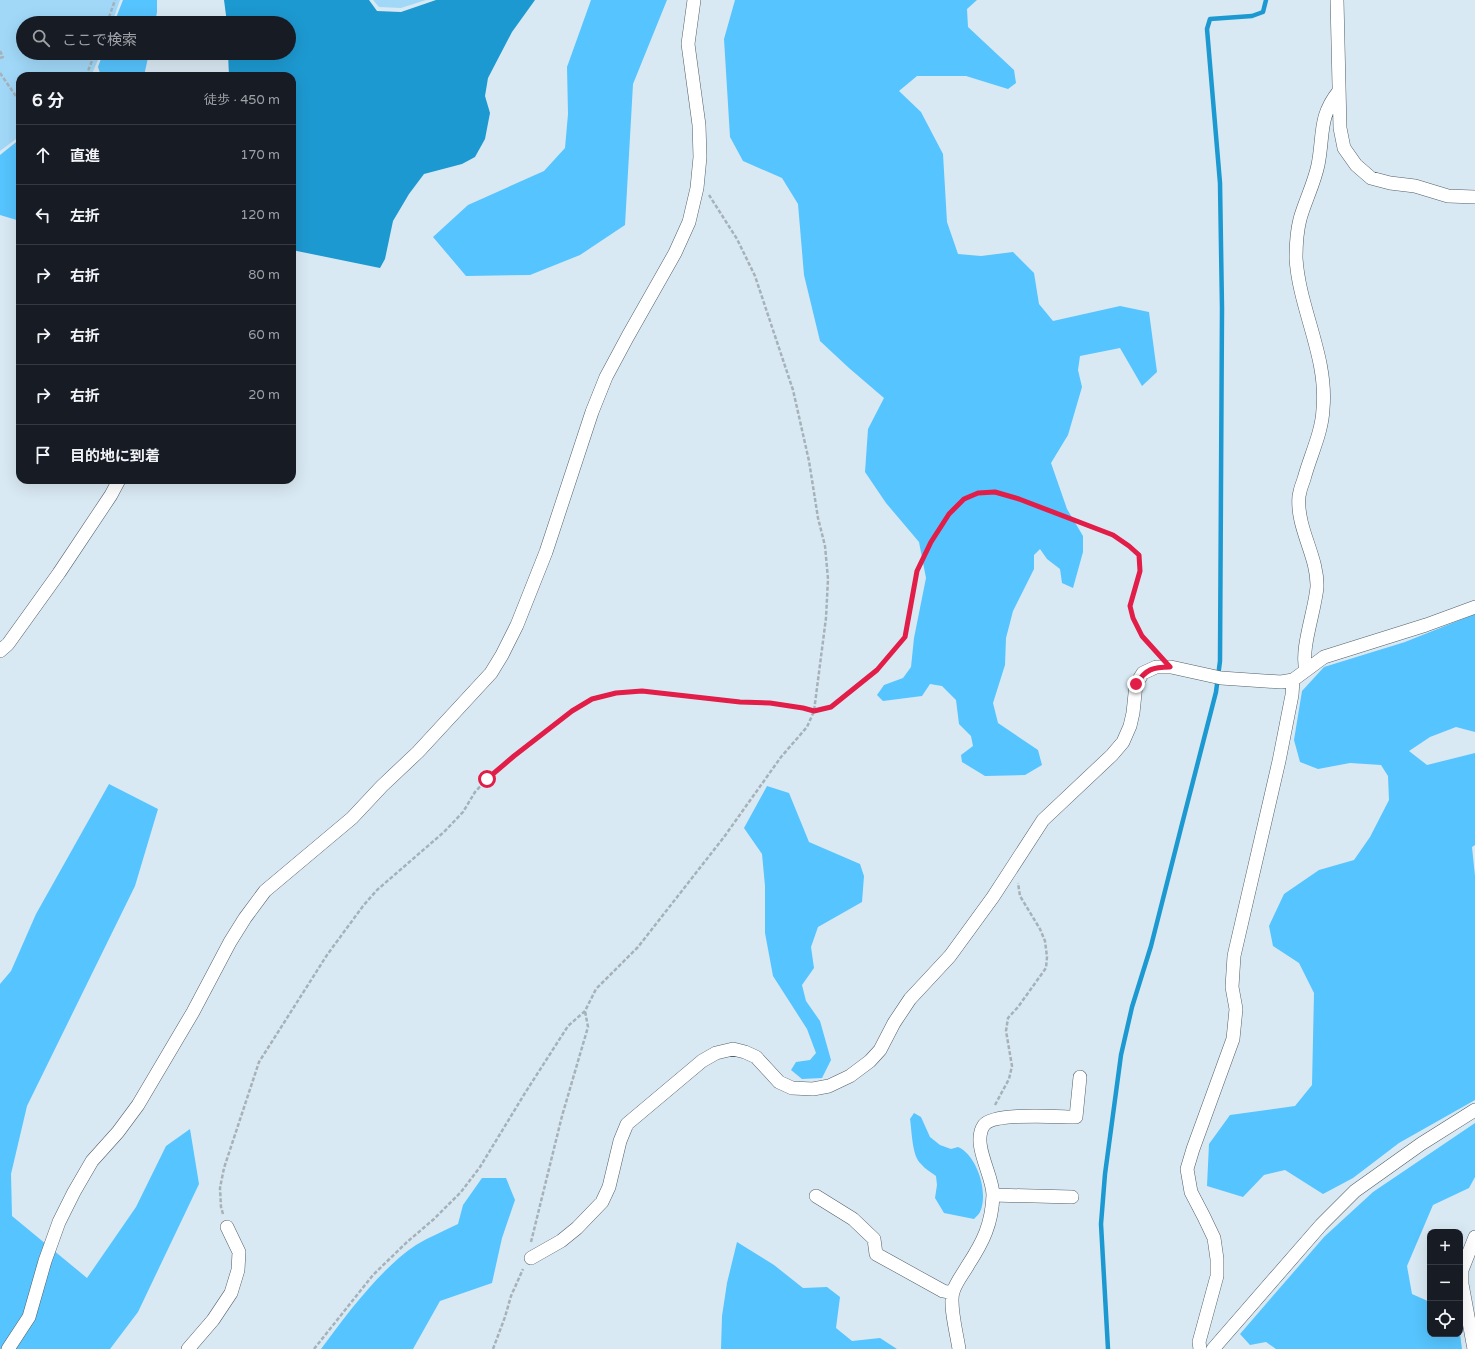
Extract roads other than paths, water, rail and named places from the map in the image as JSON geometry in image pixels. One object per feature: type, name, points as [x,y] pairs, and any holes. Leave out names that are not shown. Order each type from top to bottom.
[{"type":"street","points":[[8,1349],[29,1317],[45,1261],[59,1222],[74,1192],[92,1161],[118,1132],[138,1105],[193,1012],[244,918],[265,891],[352,818],[382,786],[418,752],[491,672],[518,625],[546,552],[592,412],[606,377],[675,253],[688,222],[697,188],[700,156],[699,125],[688,44],[694,0]]},
{"type":"street","points":[[1337,0],[1340,128],[1344,148],[1356,165],[1371,178],[1390,183],[1415,186],[1448,196],[1475,197]]},
{"type":"street","points":[[1306,670],[1303,663],[1305,647],[1314,610],[1317,586],[1316,574],[1300,516],[1299,496],[1319,432],[1324,410],[1324,396],[1315,342],[1298,279],[1296,256],[1300,220],[1316,177],[1322,129],[1326,111],[1339,91]]},
{"type":"street","points":[[0,651],[8,644],[59,572],[111,495],[116,484]]},
{"type":"street","points":[[531,1258],[561,1241],[577,1228],[602,1202],[609,1187],[620,1141],[627,1124],[702,1061],[716,1053],[733,1049],[756,1057],[779,1082],[792,1088],[813,1088],[829,1086],[850,1076],[870,1061],[880,1050],[894,1023],[910,999],[950,956],[993,896],[1044,820],[1124,742],[1130,726],[1136,684],[1143,673],[1156,667],[1170,667],[1216,677],[1281,682],[1293,680],[1324,657],[1426,625],[1475,607]]},
{"type":"street","points":[[1200,1349],[1199,1342],[1217,1276],[1217,1259],[1214,1238],[1191,1192],[1187,1169],[1233,1039],[1236,1008],[1232,987],[1234,956],[1279,761],[1292,695],[1293,680]]},
{"type":"street","points":[[959,1349],[952,1305],[953,1293],[957,1283],[983,1241],[989,1224],[993,1195],[981,1149],[980,1137],[984,1125],[990,1120],[1006,1116],[1076,1117],[1080,1076]]},
{"type":"street","points":[[1213,1349],[1321,1225],[1355,1192],[1421,1144],[1475,1110]]},
{"type":"street","points":[[993,1195],[1072,1197]]},
{"type":"street","points":[[816,1196],[853,1219],[874,1239],[876,1254],[943,1291],[953,1293]]},
{"type":"street","points":[[188,1349],[213,1320],[231,1293],[238,1270],[239,1252],[227,1227]]},
{"type":"street","points":[[1474,1349],[1462,1284],[1462,1270],[1475,1237]]},
{"type":"waterway","points":[[1108,1349],[1101,1224],[1105,1174],[1121,1055],[1132,1007],[1151,946],[1216,692],[1220,661],[1222,308],[1220,183],[1207,29],[1210,19],[1252,16],[1263,12],[1266,0]]}]
